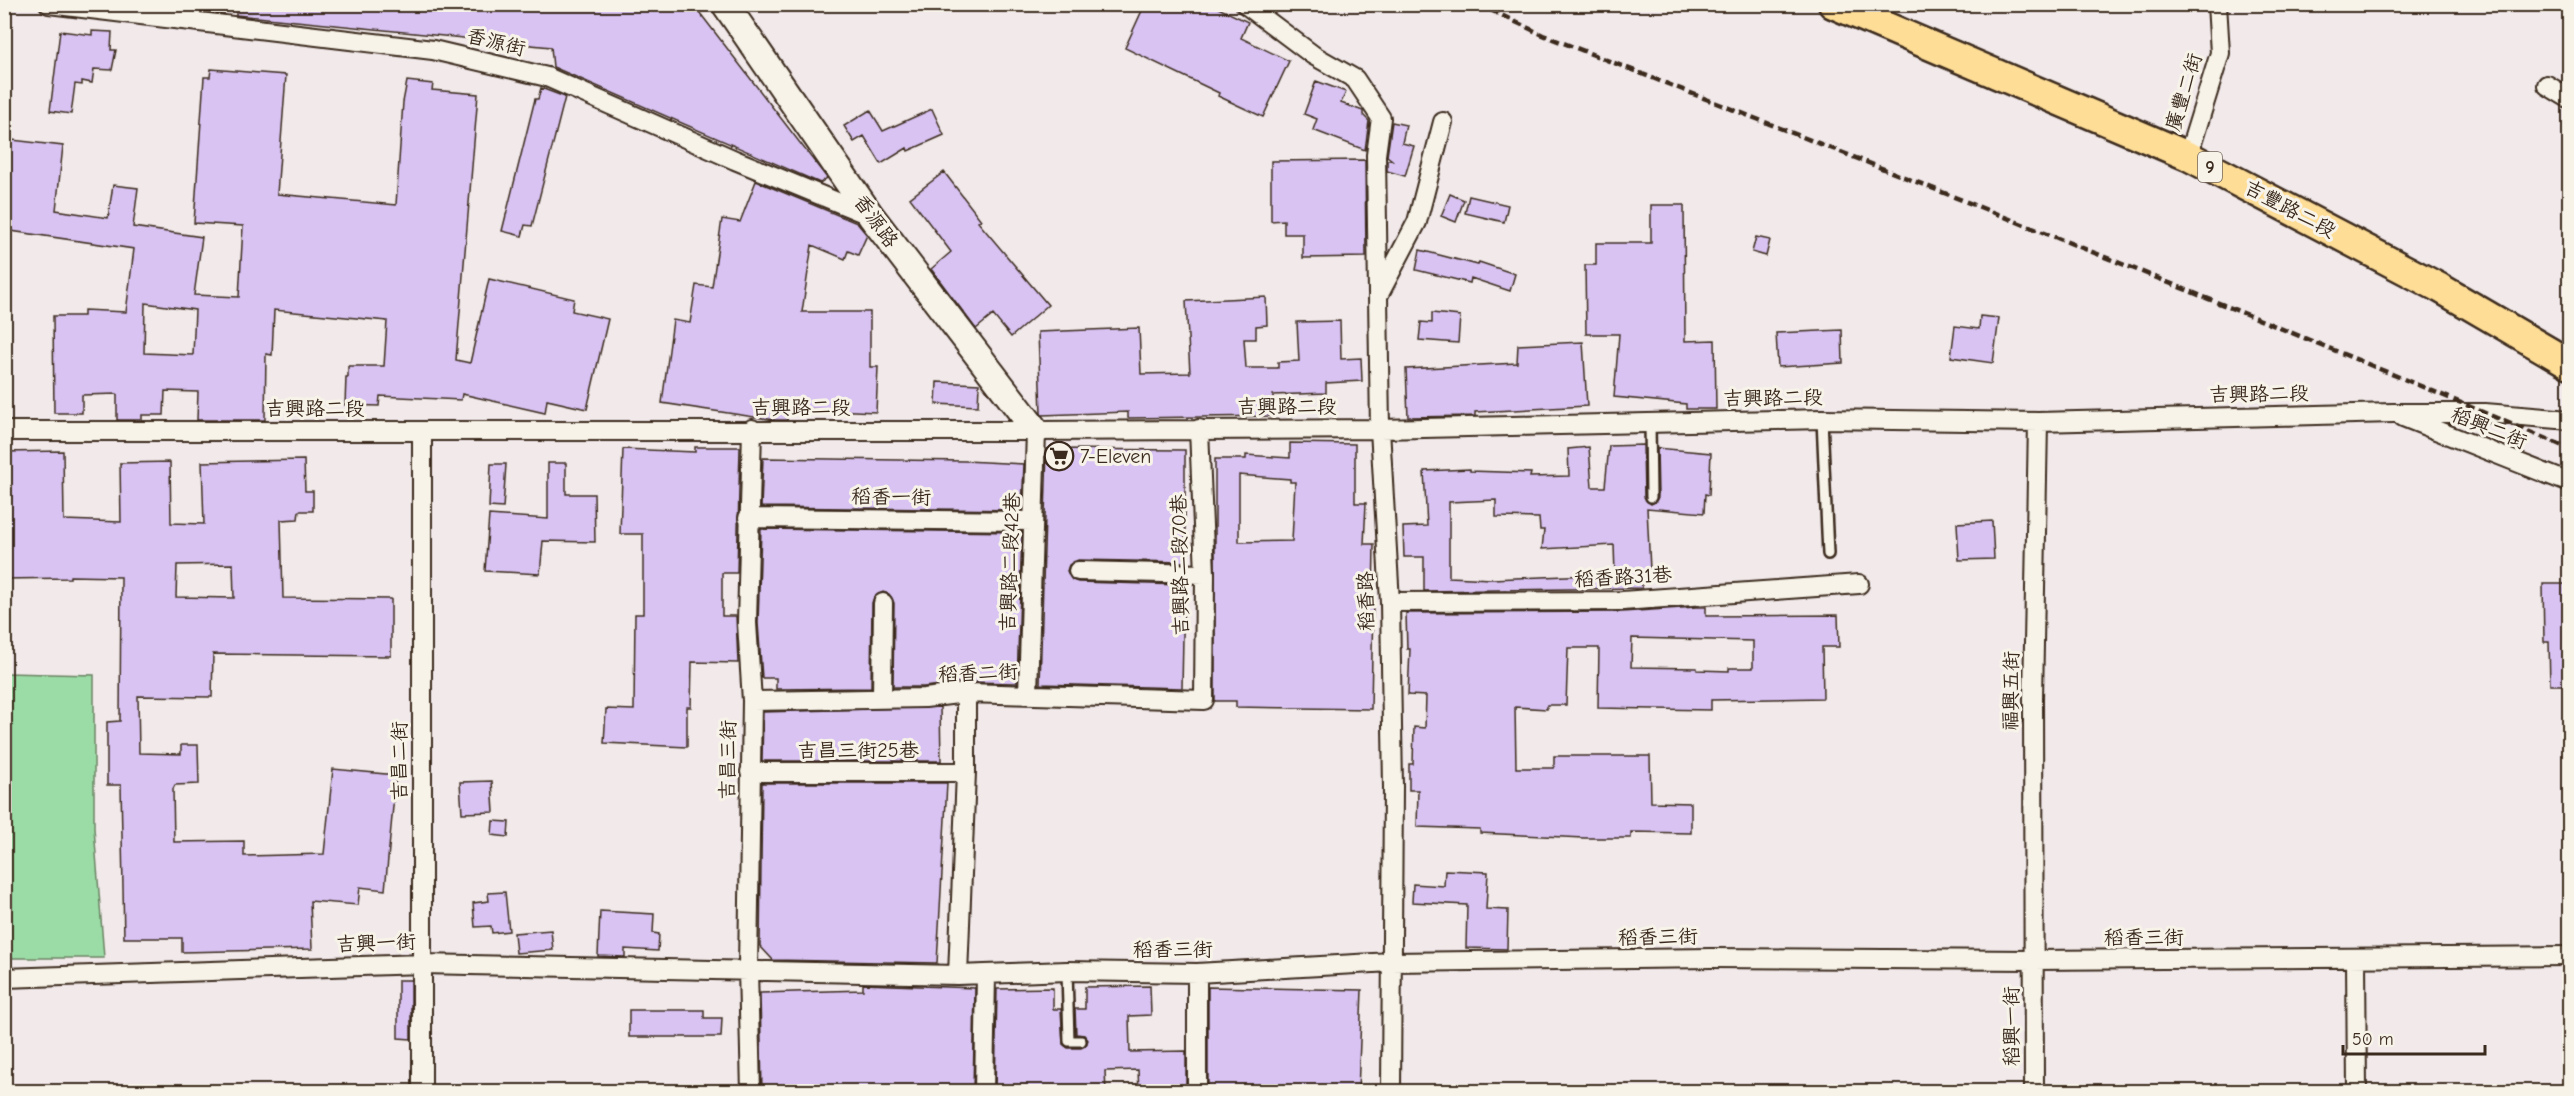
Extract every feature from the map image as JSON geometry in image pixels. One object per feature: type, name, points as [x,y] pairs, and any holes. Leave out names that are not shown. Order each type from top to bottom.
[{"type":"main road","name":"吉豐路二段","points":[[1833,4],[2188,156],[2440,288],[2570,364]]},
{"type":"street","name":"香源街","points":[[49,4],[433,50],[548,77],[735,160],[871,216]]},
{"type":"street","name":"香源路","points":[[726,4],[871,216],[1036,431]]},
{"type":"street","points":[[1245,4],[1313,55],[1355,79],[1381,118],[1376,155],[1378,296]]},
{"type":"street","name":"廣豐二街","points":[[2188,156],[2220,53],[2217,4]]},
{"type":"street","points":[[2547,85],[2570,99]]},
{"type":"street","name":"稻香路","points":[[1391,1092],[1393,787],[1390,602],[1380,429],[1378,296],[1416,222],[1443,122]]},
{"type":"street","name":"吉興路二段","points":[[4,431],[1380,429],[1822,420],[2038,422],[2393,413],[2485,413],[2570,420]]},
{"type":"street","name":"稻興二街","points":[[2393,413],[2570,483]]},
{"type":"street","name":"福興五街","points":[[2033,960],[2033,699],[2038,422]]},
{"type":"street","name":"吉昌三街","points":[[751,1092],[748,969],[752,701],[747,623],[752,429]]},
{"type":"street","name":"吉興路二段70巷","points":[[1199,429],[1204,574],[1204,700]]},
{"type":"street","name":"吉昌二街","points":[[422,430],[422,1092]]},
{"type":"street","name":"吉興路二段42巷","points":[[1028,694],[1036,431]]},
{"type":"street","name":"稻香一街","points":[[748,518],[1033,520]]},
{"type":"street","points":[[1078,571],[1204,574]]},
{"type":"street","name":"稻香路31巷","points":[[1390,602],[1622,601],[1859,584]]},
{"type":"street","points":[[882,698],[883,603]]},
{"type":"street","points":[[958,975],[966,772],[966,693]]},
{"type":"street","name":"稻香二街","points":[[752,701],[925,698],[966,693],[1204,700]]},
{"type":"street","name":"吉昌三街25巷","points":[[750,772],[966,772]]},
{"type":"street","name":"稻香三街","points":[[748,969],[986,975],[1067,971],[1197,973],[1391,962],[1711,958],[2033,960],[2570,956]]},
{"type":"street","points":[[2356,959],[2357,1092]]},
{"type":"street","name":"稻興一街","points":[[2033,960],[2034,1092]]},
{"type":"street","name":"吉興一街","points":[[4,978],[422,964],[748,969]]},
{"type":"street","points":[[1197,973],[1197,1092]]},
{"type":"street","points":[[984,1092],[986,975]]},
{"type":"lane","points":[[1822,420],[1828,554]]},
{"type":"lane","points":[[1650,423],[1651,497]]},
{"type":"lane","points":[[1067,971],[1069,1041],[1082,1041]]},
{"type":"green space","points":[[5,673],[94,675],[94,828],[104,958],[5,958]]},
{"type":"building","points":[[236,4],[693,4],[827,178],[820,183],[553,67],[551,47],[236,15]]},
{"type":"building","points":[[1145,4],[1210,4],[1248,22],[1241,38],[1289,61],[1263,117],[1125,48]]},
{"type":"building","points":[[60,31],[92,35],[92,31],[112,32],[111,50],[116,50],[112,70],[94,69],[92,83],[82,81],[82,85],[75,84],[71,114],[50,111]]},
{"type":"building","points":[[211,69],[286,75],[277,194],[396,205],[403,102],[407,81],[433,84],[432,90],[478,94],[456,360],[470,363],[489,279],[574,299],[572,311],[608,319],[587,409],[547,400],[545,413],[462,394],[461,400],[380,396],[379,406],[345,405],[348,366],[384,366],[387,321],[274,310],[272,355],[266,354],[265,420],[197,420],[198,392],[165,391],[164,415],[142,415],[142,420],[117,420],[117,394],[82,395],[82,413],[54,413],[53,316],[84,316],[84,310],[126,312],[134,249],[4,230],[4,139],[63,146],[56,210],[108,218],[113,185],[138,188],[133,227],[202,237],[194,295],[239,297],[243,226],[194,223],[204,77],[210,77]],"holes":[[[145,303],[195,310],[193,355],[144,353]]]},
{"type":"building","points":[[1316,81],[1346,92],[1341,103],[1363,111],[1363,115],[1369,121],[1365,150],[1313,130],[1317,119],[1304,114]]},
{"type":"building","points":[[541,88],[565,97],[532,226],[525,225],[522,236],[502,231],[535,99],[538,99]]},
{"type":"building","points":[[932,109],[944,135],[908,151],[907,148],[881,164],[864,136],[854,142],[844,126],[870,110],[883,131]]},
{"type":"building","points":[[1392,122],[1406,125],[1402,143],[1414,146],[1405,176],[1387,171],[1387,160],[1392,160],[1387,156]]},
{"type":"building","points":[[1365,160],[1366,257],[1303,258],[1303,234],[1284,234],[1284,220],[1271,221],[1271,161]]},
{"type":"building","points":[[944,172],[981,220],[978,222],[1048,305],[1011,337],[993,315],[976,329],[931,269],[951,252],[910,198]]},
{"type":"building","points":[[756,181],[857,223],[867,235],[858,255],[848,251],[845,259],[812,245],[802,312],[870,312],[870,367],[878,367],[876,412],[789,408],[787,420],[775,420],[662,403],[673,320],[690,323],[696,285],[712,287],[722,219],[740,222]]},
{"type":"building","points":[[1450,194],[1464,200],[1456,222],[1441,216]]},
{"type":"building","points":[[1469,196],[1508,205],[1504,222],[1465,213]]},
{"type":"building","points":[[1651,205],[1684,205],[1685,341],[1715,340],[1716,409],[1686,409],[1686,404],[1614,397],[1619,334],[1586,334],[1585,265],[1596,265],[1596,243],[1651,243]]},
{"type":"building","points":[[1756,237],[1770,240],[1766,256],[1752,252]]},
{"type":"building","points":[[1420,250],[1478,265],[1479,262],[1515,274],[1510,291],[1471,278],[1470,283],[1416,270]]},
{"type":"building","points":[[1266,297],[1267,325],[1256,326],[1256,339],[1244,339],[1246,368],[1278,368],[1278,362],[1299,361],[1297,322],[1340,321],[1341,359],[1361,358],[1362,381],[1326,383],[1326,393],[1273,395],[1273,416],[1128,418],[1128,412],[1042,415],[1038,332],[1139,328],[1141,374],[1190,373],[1186,301]]},
{"type":"building","points":[[1432,313],[1460,316],[1458,343],[1419,340],[1421,322],[1432,323]]},
{"type":"building","points":[[1980,316],[1999,318],[1993,363],[1951,357],[1955,326],[1979,329]]},
{"type":"building","points":[[1842,330],[1843,363],[1778,367],[1776,333]]},
{"type":"building","points":[[1583,342],[1587,406],[1475,412],[1475,416],[1408,417],[1406,369],[1517,363],[1518,345]]},
{"type":"building","points":[[937,382],[979,384],[978,406],[936,404]]},
{"type":"building","points":[[1290,443],[1355,444],[1355,503],[1366,503],[1364,544],[1374,544],[1371,709],[1236,707],[1236,701],[1215,701],[1215,459],[1246,459],[1246,455],[1290,458]],"holes":[[[1239,475],[1290,479],[1290,482],[1295,482],[1292,541],[1239,542]]]},
{"type":"building","points":[[1643,445],[1644,497],[1651,504],[1658,497],[1657,448],[1711,453],[1709,495],[1705,494],[1704,513],[1647,508],[1650,570],[1641,571],[1642,588],[1424,591],[1424,557],[1404,557],[1403,527],[1427,526],[1424,471],[1470,469],[1470,471],[1531,473],[1530,477],[1569,476],[1568,449],[1589,447],[1592,487],[1605,487],[1609,446]],"holes":[[[1496,500],[1496,517],[1539,518],[1540,530],[1544,530],[1542,549],[1614,545],[1615,574],[1492,579],[1449,577],[1449,502]]]},
{"type":"building","points":[[695,447],[740,447],[737,573],[722,573],[722,616],[736,616],[738,663],[692,662],[691,707],[687,707],[687,747],[604,743],[606,709],[634,710],[635,614],[643,614],[643,534],[620,534],[623,449],[695,452]]},
{"type":"building","points":[[1047,449],[1185,450],[1185,562],[1078,560],[1069,565],[1067,571],[1072,580],[1078,582],[1184,585],[1182,688],[1040,684]]},
{"type":"building","points":[[63,451],[64,520],[121,522],[120,463],[170,462],[171,523],[204,524],[202,462],[304,460],[305,491],[313,491],[313,511],[299,511],[298,519],[281,520],[283,598],[391,599],[391,656],[213,654],[212,697],[138,696],[139,753],[181,754],[181,745],[198,745],[199,784],[175,785],[173,789],[174,842],[244,841],[244,856],[324,854],[333,769],[396,775],[385,890],[360,887],[358,905],[310,901],[312,949],[182,952],[182,938],[124,938],[121,785],[107,785],[107,722],[120,721],[121,577],[70,576],[70,578],[4,579],[4,452]],"holes":[[[233,564],[234,598],[176,597],[177,565]]]},
{"type":"building","points":[[763,458],[1024,464],[1022,510],[761,507]]},
{"type":"building","points":[[548,463],[566,463],[566,494],[594,494],[595,542],[543,541],[540,574],[485,571],[489,515],[548,519]]},
{"type":"building","points":[[491,464],[506,464],[503,508],[489,507]]},
{"type":"building","points":[[1992,521],[1994,559],[1959,560],[1957,523]]},
{"type":"building","points":[[761,529],[1022,532],[1017,683],[966,682],[924,687],[893,687],[894,603],[889,594],[883,592],[874,597],[872,603],[871,688],[776,689],[776,678],[762,678],[758,623]]},
{"type":"building","points":[[2543,584],[2570,584],[2570,685],[2550,685],[2549,642],[2544,642]]},
{"type":"building","points":[[1706,607],[1706,616],[1838,615],[1839,647],[1822,647],[1823,698],[1711,700],[1711,710],[1598,708],[1599,648],[1568,648],[1566,705],[1547,705],[1547,709],[1515,707],[1516,768],[1554,768],[1554,756],[1650,756],[1651,802],[1691,803],[1691,833],[1631,832],[1631,838],[1584,838],[1480,833],[1480,829],[1417,827],[1418,790],[1409,790],[1409,764],[1413,764],[1414,727],[1425,728],[1426,696],[1408,695],[1410,649],[1407,649],[1406,613],[1622,612]],"holes":[[[1632,638],[1753,641],[1753,668],[1729,668],[1729,671],[1631,667]]]},
{"type":"building","points":[[940,707],[941,761],[762,761],[763,712]]},
{"type":"building","points":[[492,781],[494,812],[462,813],[460,782]]},
{"type":"building","points":[[762,783],[947,783],[937,963],[773,960],[760,946]]},
{"type":"building","points":[[493,821],[509,822],[508,837],[492,835]]},
{"type":"building","points":[[1445,870],[1488,872],[1486,909],[1508,910],[1507,949],[1466,948],[1467,905],[1412,902],[1413,884],[1444,886]]},
{"type":"building","points":[[505,892],[509,931],[492,933],[491,926],[475,927],[473,903],[489,901],[488,893]]},
{"type":"building","points":[[600,911],[654,914],[653,933],[659,934],[658,951],[625,949],[625,957],[598,956]]},
{"type":"building","points":[[551,930],[553,950],[516,953],[514,933]]},
{"type":"building","points":[[398,980],[411,980],[411,1039],[398,1038]]},
{"type":"building","points":[[863,984],[975,988],[973,1092],[762,1092],[760,993],[863,990]]},
{"type":"building","points":[[1150,986],[1151,1015],[1129,1016],[1130,1052],[1186,1051],[1186,1092],[1139,1092],[1138,1070],[1105,1071],[1106,1092],[995,1092],[997,989],[1053,988],[1053,1009],[1061,1009],[1063,1044],[1068,1048],[1081,1048],[1088,1040],[1084,1035],[1076,1034],[1075,1009],[1085,1009],[1085,987]]},
{"type":"building","points":[[1208,987],[1362,990],[1358,1092],[1208,1092]]},
{"type":"building","points":[[629,1010],[704,1010],[704,1018],[722,1018],[721,1037],[629,1037]]},
{"type":"railway","points":[[1478,4],[1543,35],[2186,290],[2570,449]]},
{"type":"place","name":"7-Eleven","points":[[1059,456]]}]
